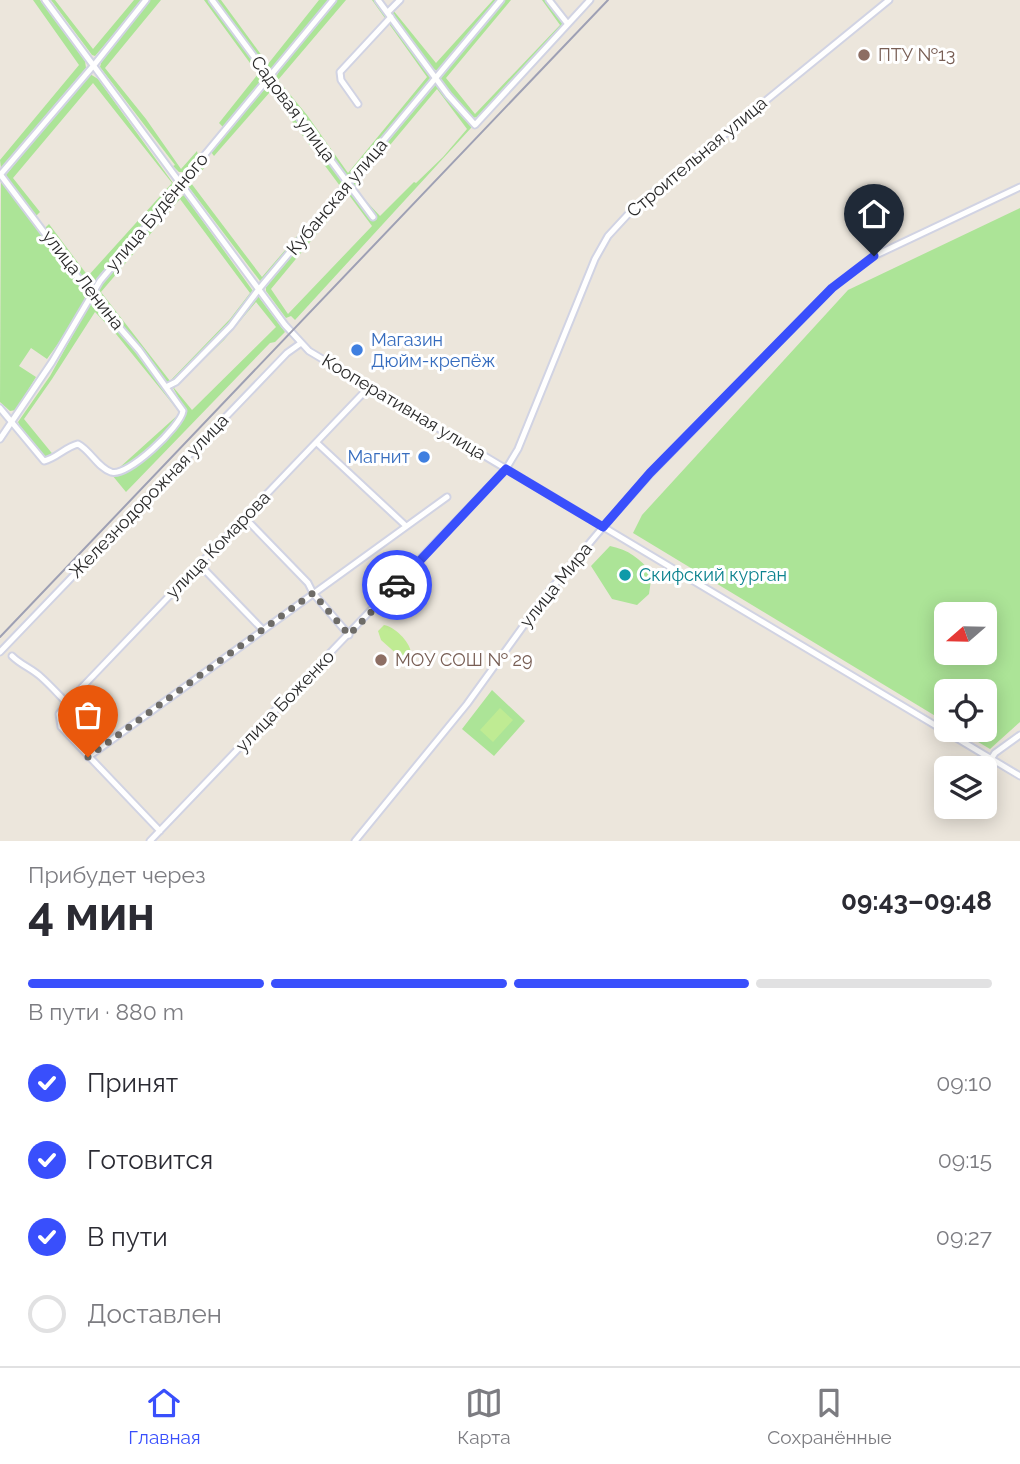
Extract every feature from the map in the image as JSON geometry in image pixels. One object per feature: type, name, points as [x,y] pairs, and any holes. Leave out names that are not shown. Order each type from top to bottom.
[{"type":"street","name":"Кооперативная улица","points":[[45,0],[301,343],[369,387],[985,756]]},
{"type":"street","points":[[0,174],[146,0]]},
{"type":"street","name":"Садовая улица","points":[[212,0],[373,217]]},
{"type":"street","name":"улица Будённого","points":[[0,439],[114,262],[182,184],[333,0]]},
{"type":"street","points":[[378,0],[475,125],[590,0]]},
{"type":"street","points":[[358,104],[341,80],[340,72],[400,0]]},
{"type":"street","name":"Кубанская улица","points":[[166,387],[176,382],[231,326],[501,0]]},
{"type":"street","points":[[550,0],[567,23]]},
{"type":"street","name":"Строительная улица","points":[[506,469],[518,449],[595,259],[618,224],[889,0]]},
{"type":"street","name":"улица Ленина","points":[[0,174],[92,296],[166,387]]},
{"type":"street","name":"улица Мира","points":[[355,841],[467,704],[545,596],[603,527],[650,473],[832,288],[874,256],[1020,187]]},
{"type":"street","name":"Железнодорожная улица","points":[[0,652],[203,439],[287,353],[301,343]]},
{"type":"street","name":"Железнодорожная улица","points":[[12,423],[44,461],[56,458],[70,446],[78,444],[85,447],[108,472],[116,473],[130,468],[179,424],[182,417],[180,404],[166,387]]},
{"type":"street","name":"улица Комарова","points":[[88,757],[61,727],[59,714],[67,703],[369,387]]},
{"type":"street","points":[[0,408],[12,423]]},
{"type":"street","points":[[317,443],[406,526]]},
{"type":"street","name":"улица Боженко","points":[[150,841],[506,469]]},
{"type":"street","points":[[160,831],[88,757],[447,497]]},
{"type":"street","points":[[245,518],[308,583],[313,593],[349,635]]},
{"type":"street","points":[[199,564],[262,629]]},
{"type":"street","points":[[12,656],[23,667],[40,676],[67,703]]},
{"type":"street","points":[[992,756],[1020,735]]},
{"type":"street","name":"Кооперативная улица","points":[[997,763],[1020,776]]},
{"type":"green space","points":[[33,0],[40,0],[85,61],[86,68],[1,168],[0,160],[79,65]]},
{"type":"green space","points":[[51,0],[55,0],[93,49],[134,0],[143,0],[95,56]]},
{"type":"green space","points":[[149,0],[161,0],[105,68],[181,169],[197,151],[198,156],[183,172],[173,166],[175,165],[100,67],[103,56]]},
{"type":"green space","points":[[204,0],[210,0],[264,75],[224,128],[219,123],[258,74]]},
{"type":"green space","points":[[214,0],[221,0],[268,64],[319,0],[330,0],[268,72]]},
{"type":"green space","points":[[337,0],[346,0],[278,80],[307,115],[348,173],[427,77],[372,0],[375,0],[432,74],[432,78],[349,179],[273,82],[281,68]]},
{"type":"green space","points":[[493,0],[499,0],[438,71],[431,68],[391,11],[393,10],[436,63]]},
{"type":"green space","points":[[504,0],[511,0],[446,78],[475,114],[560,25],[542,0],[548,0],[565,23],[551,44],[526,71],[478,117],[472,118],[439,78]]},
{"type":"green space","points":[[90,74],[98,79],[173,183],[172,190],[90,287],[45,228],[49,224],[88,276],[172,183],[93,83],[13,178],[40,212],[36,216],[6,175]]},
{"type":"green space","points":[[437,83],[472,124],[471,128],[295,320],[291,316],[286,318],[266,291],[266,287]],"holes":[[[437,89],[467,129],[443,157],[380,216],[354,188]],[[349,195],[372,226],[288,314],[271,289]]]},
{"type":"green space","points":[[269,84],[316,142],[345,185],[264,282],[260,281],[188,186],[188,180],[202,163],[206,166],[191,183],[262,277],[340,186],[270,92],[214,156],[211,152]]},
{"type":"green space","points":[[1,180],[86,290],[77,316],[47,359],[31,348],[19,366],[36,377],[16,410],[10,411],[0,402]]},
{"type":"green space","points":[[177,195],[180,198],[184,195],[253,291],[236,318],[175,381],[169,383],[165,382],[96,295],[107,276]],"holes":[[[180,199],[250,293],[230,319],[170,381],[101,292]]]},
{"type":"green space","points":[[1020,208],[1020,722],[990,749],[978,742],[997,742],[997,679],[934,679],[934,715],[633,533],[642,515],[848,290]]},
{"type":"green space","points":[[258,296],[285,332],[275,342],[270,343],[126,492],[112,475],[144,459],[167,439],[183,418],[185,409],[172,386]],"holes":[[[256,302],[276,327],[192,410],[174,388],[224,340]]]},
{"type":"green space","points":[[91,302],[95,302],[181,409],[180,413],[95,312],[24,419],[55,457],[46,459],[23,434],[18,422],[50,376]]},
{"type":"green space","points":[[179,414],[174,425],[154,446],[126,465],[117,469],[110,470],[119,468]]},
{"type":"green space","points":[[610,546],[633,555],[652,573],[649,594],[637,605],[612,599],[591,566]]},
{"type":"green space","points":[[384,625],[397,632],[407,643],[411,652],[406,657],[400,657],[381,640],[378,631]]},
{"type":"green space","points":[[492,690],[525,721],[494,756],[462,729]]},
{"type":"green space","points":[[500,708],[513,720],[493,742],[480,730]]},
{"type":"railway","points":[[0,637],[608,0]]},
{"type":"way so far","points":[[88,757],[313,593],[349,635],[397,585]]},
{"type":"place","name":"ПТУ №13","points":[[864,55]]},
{"type":"place","name":"Магазин Дюйм-крепёж","points":[[357,350]]},
{"type":"place","name":"Магнит","points":[[424,457]]},
{"type":"place","name":"Скифский курган","points":[[625,575]]},
{"type":"place","name":"МОУ СОШ № 29","points":[[381,660]]},
{"type":"route","points":[[397,585],[506,469],[603,527],[650,473],[832,288],[874,256]]}]
